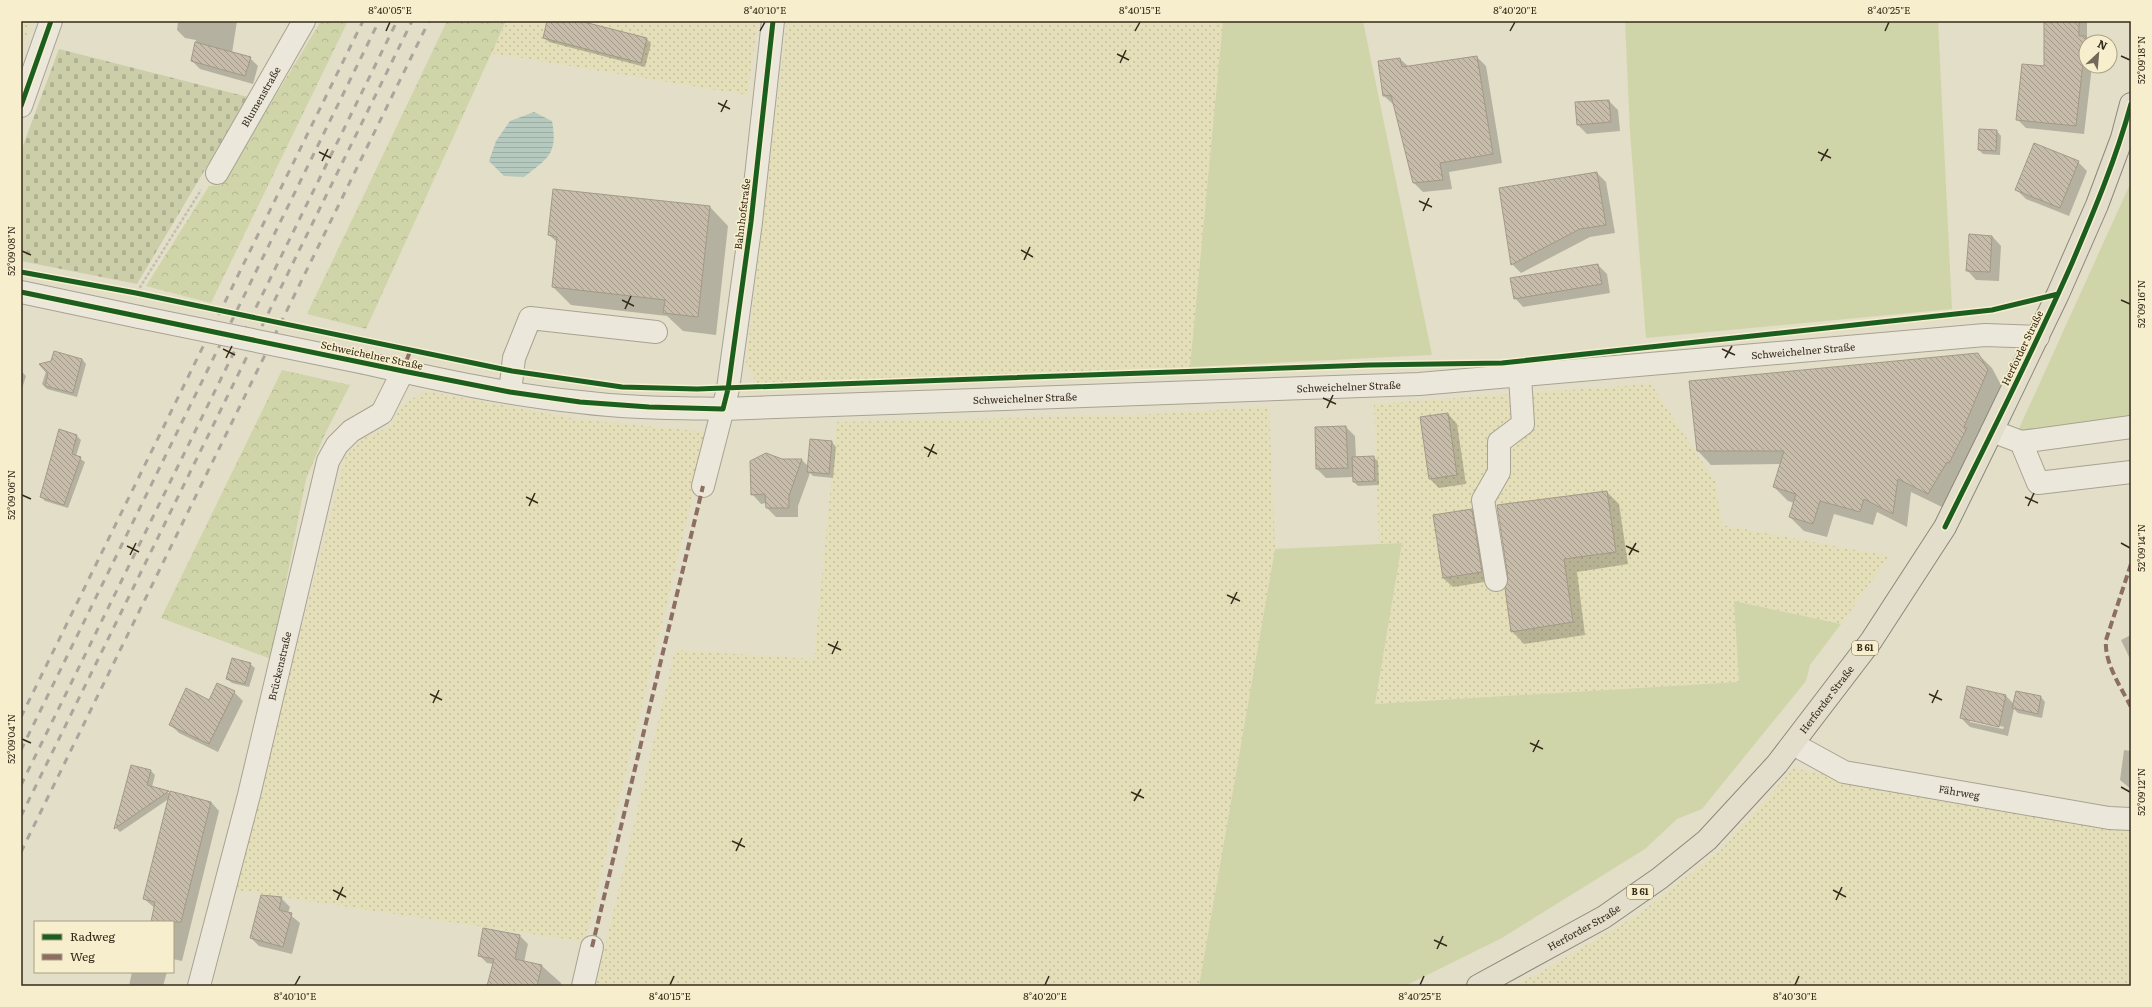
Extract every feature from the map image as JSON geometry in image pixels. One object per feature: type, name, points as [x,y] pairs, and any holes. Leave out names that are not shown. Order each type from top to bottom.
[{"type":"main road","name":"Herforder Straße","points":[[1478,986],[1604,917],[1660,878],[1707,840],[1793,744],[1871,641],[1945,527],[2038,337],[2097,205],[2122,138],[2131,104]]},
{"type":"street","points":[[21,106],[51,21]]},
{"type":"street","name":"Blumenstraße","points":[[217,173],[304,21]]},
{"type":"street","name":"Bahnhofstraße","points":[[703,486],[728,389],[750,222],[773,21]]},
{"type":"street","name":"Schweichelner Straße","points":[[21,292],[510,392],[580,402],[648,408],[723,409],[1419,384],[1520,377],[1985,335],[2038,337]]},
{"type":"street","points":[[510,392],[514,358],[530,318],[656,332]]},
{"type":"street","name":"Brückenstraße","points":[[199,986],[249,796],[328,462],[337,446],[351,431],[382,413],[403,371]]},
{"type":"street","points":[[1496,580],[1484,500],[1499,472],[1499,442],[1523,424],[1520,377]]},
{"type":"street","points":[[1992,431],[2021,442],[2131,427]]},
{"type":"street","points":[[2021,442],[2038,483],[2131,472]]},
{"type":"street","name":"Fährweg","points":[[1793,744],[1844,772],[2109,818],[2131,819]]},
{"type":"street","points":[[583,986],[592,947]]},
{"type":"path","points":[[136,293],[206,183],[217,173]]},
{"type":"shaded area","points":[[21,21],[32,21],[21,52]]},
{"type":"shaded area","points":[[506,21],[758,21],[747,95],[491,53]]},
{"type":"shaded area","points":[[787,21],[1223,21],[1190,367],[757,383],[746,363]]},
{"type":"shaded area","points":[[534,112],[552,121],[554,141],[552,148],[545,160],[524,177],[504,176],[489,161],[496,141],[510,121]]},
{"type":"shaded area","points":[[1651,384],[1715,481],[1722,525],[1889,556],[1841,624],[1734,601],[1739,682],[1375,704],[1402,544],[1379,545],[1374,404]]},
{"type":"shaded area","points":[[425,391],[576,419],[708,432],[585,942],[234,890],[346,455],[362,439],[391,426],[401,406]]},
{"type":"shaded area","points":[[1269,407],[1275,549],[1199,986],[596,986],[675,650],[814,659],[837,422],[1138,415]]},
{"type":"shaded area","points":[[1794,768],[1855,781],[2131,821],[2131,986],[1513,986],[1541,972],[1639,914],[1721,850]]},
{"type":"green space","points":[[321,21],[348,21],[211,303],[146,286],[209,186],[221,185]]},
{"type":"green space","points":[[447,21],[506,21],[366,329],[307,314]]},
{"type":"green space","points":[[1223,21],[1363,21],[1432,355],[1190,367]]},
{"type":"green space","points":[[1625,21],[1938,21],[1952,309],[1646,338],[1630,132]]},
{"type":"green space","points":[[59,49],[248,97],[137,284],[21,261],[21,151]]},
{"type":"green space","points":[[2131,182],[2131,419],[2017,433]]},
{"type":"green space","points":[[282,370],[350,385],[325,434],[306,479],[271,659],[161,618]]},
{"type":"green space","points":[[1402,543],[1375,704],[1739,682],[1734,601],[1841,624],[1810,665],[1806,681],[1702,809],[1677,819],[1645,849],[1502,938],[1405,986],[1199,986],[1275,549]]},
{"type":"building","points":[[547,21],[580,21],[647,38],[641,63],[543,38]]},
{"type":"building","points":[[2044,21],[2079,21],[2078,74],[2082,74],[2076,126],[2016,120],[2022,64],[2044,66]]},
{"type":"building","points":[[195,42],[251,57],[245,76],[191,61]]},
{"type":"building","points":[[1477,56],[1493,154],[1440,163],[1443,180],[1413,183],[1391,95],[1383,96],[1378,61],[1400,58],[1402,67]]},
{"type":"building","points":[[1609,100],[1611,122],[1577,125],[1575,102]]},
{"type":"building","points":[[1979,129],[1997,130],[1996,151],[1978,150]]},
{"type":"building","points":[[2034,143],[2079,161],[2060,208],[2015,190]]},
{"type":"building","points":[[1597,172],[1606,225],[1580,229],[1511,265],[1499,188]]},
{"type":"building","points":[[553,189],[710,206],[698,317],[663,313],[665,300],[552,287],[557,237],[548,235]]},
{"type":"building","points":[[1969,234],[1992,236],[1990,272],[1966,271]]},
{"type":"building","points":[[1598,264],[1602,284],[1514,299],[1510,278]]},
{"type":"building","points":[[54,351],[82,359],[73,393],[45,386],[48,374],[39,364],[51,361]]},
{"type":"building","points":[[1978,353],[1988,370],[1964,427],[1967,428],[1949,463],[1947,462],[1928,494],[1898,479],[1893,514],[1864,499],[1860,512],[1820,501],[1813,524],[1789,517],[1796,494],[1773,487],[1784,451],[1697,451],[1689,381]]},
{"type":"building","points":[[1448,413],[1457,475],[1429,479],[1420,417]]},
{"type":"building","points":[[1346,426],[1348,468],[1316,469],[1315,427]]},
{"type":"building","points":[[59,429],[77,435],[72,454],[81,457],[64,505],[40,497]]},
{"type":"building","points":[[810,439],[832,441],[829,474],[807,472]]},
{"type":"building","points":[[766,453],[782,459],[802,459],[789,496],[789,508],[766,508],[765,494],[751,495],[750,461]]},
{"type":"building","points":[[1374,456],[1375,481],[1353,482],[1352,457]]},
{"type":"building","points":[[1607,491],[1616,552],[1564,559],[1573,622],[1511,632],[1505,588],[1508,578],[1497,505]]},
{"type":"building","points":[[1472,509],[1482,572],[1443,578],[1433,515]]},
{"type":"building","points":[[232,658],[251,663],[245,684],[226,679]]},
{"type":"building","points":[[217,683],[235,691],[209,744],[169,725],[186,688],[209,700]]},
{"type":"building","points":[[1967,686],[2006,695],[1999,727],[1960,718]]},
{"type":"building","points":[[2016,691],[2041,696],[2038,714],[2012,708]]},
{"type":"building","points":[[131,765],[151,770],[147,785],[169,791],[114,829]]},
{"type":"building","points":[[170,791],[211,802],[181,922],[151,921],[155,902],[143,899]]},
{"type":"building","points":[[261,895],[282,897],[279,910],[292,913],[283,947],[250,938]]},
{"type":"building","points":[[483,928],[520,935],[515,959],[542,965],[537,986],[487,986],[494,959],[478,956]]},
{"type":"railway","points":[[21,717],[363,21]]},
{"type":"railway","points":[[21,750],[379,21]]},
{"type":"railway","points":[[21,785],[397,21]]},
{"type":"railway","points":[[21,816],[412,21]]},
{"type":"railway","points":[[21,852],[429,21]]},
{"type":"marked path","points":[[403,371],[410,351]]},
{"type":"marked path","points":[[592,947],[703,486]]},
{"type":"marked path","points":[[2131,564],[2106,640],[2106,649],[2110,666],[2131,707]]},
{"type":"cycle path","points":[[21,106],[51,21]]},
{"type":"cycle path","points":[[21,292],[510,392],[580,402],[649,407],[723,409],[728,389],[751,222],[773,21]]},
{"type":"cycle path","points":[[1945,527],[2026,363],[2072,263],[2112,165],[2131,104]]},
{"type":"cycle path","points":[[21,272],[136,293],[512,371],[622,387],[697,389],[1369,365],[1502,363],[1992,310],[2058,294]]}]
